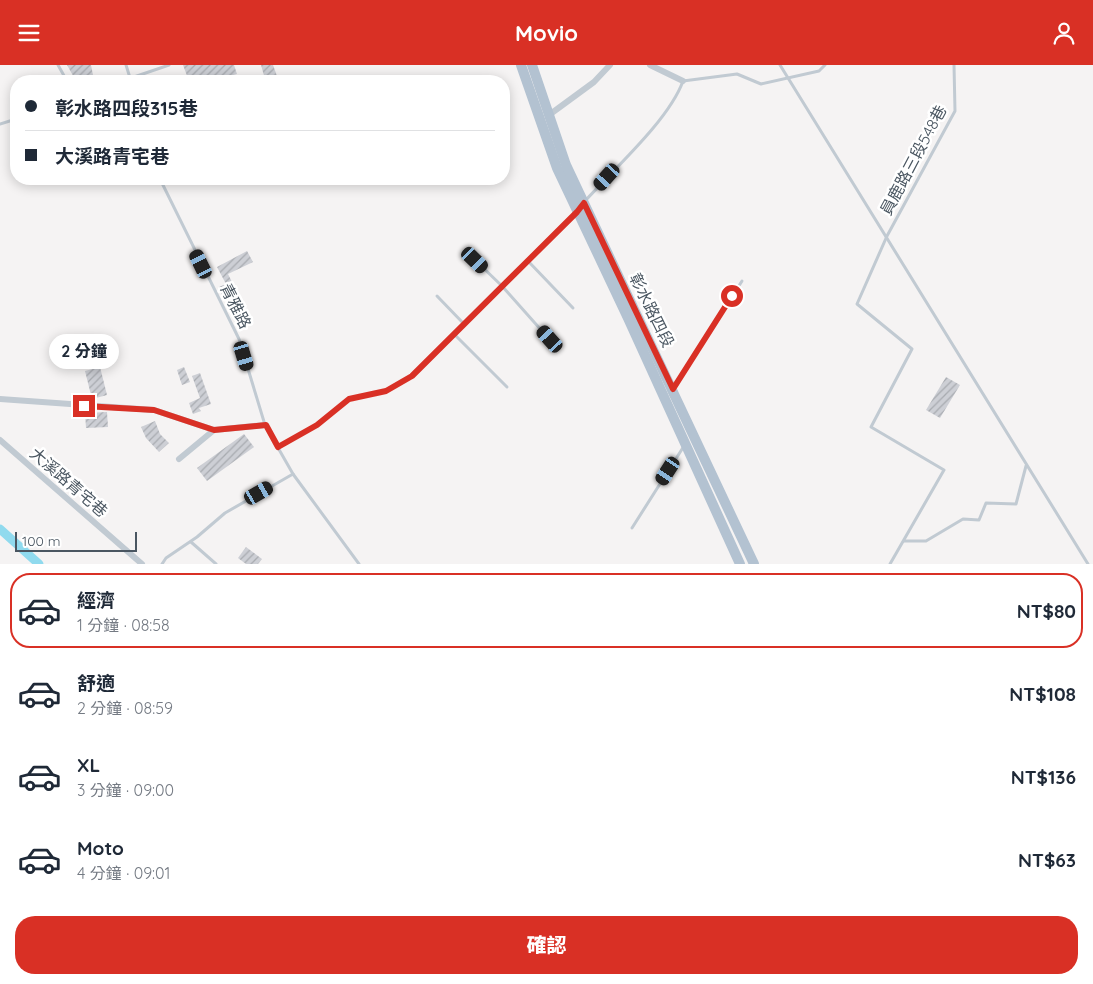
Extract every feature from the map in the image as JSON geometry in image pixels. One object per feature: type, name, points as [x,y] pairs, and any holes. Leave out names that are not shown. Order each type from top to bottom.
[{"type":"main road","name":"彰水路四段","points":[[521,65],[556,168],[686,443],[740,564]]},
{"type":"main road","name":"彰水路四段","points":[[532,65],[566,165],[683,409],[754,564]]},
{"type":"main road","points":[[672,413],[683,409]]},
{"type":"street","points":[[549,115],[594,82],[610,65]]},
{"type":"street","points":[[650,65],[683,81]]},
{"type":"street","points":[[0,399],[154,410],[214,430],[266,425]]},
{"type":"street","points":[[179,459],[214,430]]},
{"type":"street","name":"大溪路青宅巷","points":[[0,440],[142,564]]},
{"type":"lane","points":[[144,75],[169,65]]},
{"type":"lane","points":[[780,65],[1088,564]]},
{"type":"lane","points":[[278,447],[317,425],[349,399],[386,391],[412,376],[577,212],[660,119],[679,92],[683,81],[737,74],[761,84],[789,80],[819,71],[825,65]]},
{"type":"lane","name":"員鹿路三段548巷","points":[[904,541],[944,470],[871,427],[912,349],[857,304],[887,236],[955,111],[954,65]]},
{"type":"lane","name":"青雅路","points":[[163,185],[239,339],[266,425],[293,474],[359,564]]},
{"type":"lane","points":[[475,260],[502,286],[550,339]]},
{"type":"lane","points":[[528,261],[573,308]]},
{"type":"lane","points":[[673,389],[742,281]]},
{"type":"lane","points":[[436,296],[464,324]]},
{"type":"lane","points":[[454,334],[507,387]]},
{"type":"lane","points":[[632,528],[686,443]]},
{"type":"lane","points":[[890,564],[904,541],[926,541],[963,519],[979,519],[986,503],[1016,504],[1026,465]]},
{"type":"lane","points":[[162,564],[166,558],[191,542],[225,513],[293,474]]},
{"type":"lane","points":[[191,542],[216,564]]},
{"type":"building","points":[[67,65],[91,65],[93,75],[73,75]]},
{"type":"building","points":[[183,65],[234,65],[237,74],[233,75],[187,75]]},
{"type":"building","points":[[261,65],[273,65],[277,75],[264,75]]},
{"type":"building","points":[[247,251],[253,262],[228,274],[235,288],[222,295],[219,287],[226,284],[217,267]]},
{"type":"building","points":[[100,367],[107,395],[92,399],[85,371]]},
{"type":"building","points":[[184,367],[190,382],[182,385],[177,370]]},
{"type":"building","points":[[200,373],[211,404],[199,408],[201,411],[193,414],[189,403],[200,398],[192,376]]},
{"type":"building","points":[[946,377],[960,385],[940,418],[926,410]]},
{"type":"building","points":[[107,412],[108,427],[86,428],[85,413]]},
{"type":"building","points":[[155,421],[160,434],[169,443],[159,452],[146,438],[141,427]]},
{"type":"building","points":[[244,434],[254,447],[207,481],[197,468]]},
{"type":"building","points":[[246,547],[262,559],[258,564],[246,564],[238,558]]},
{"type":"waterway","points":[[0,529],[39,564]]},
{"type":"route","points":[[84,406],[154,410],[214,430],[266,425],[278,447],[317,425],[349,399],[386,391],[412,376],[584,203],[673,389],[732,296]]}]
